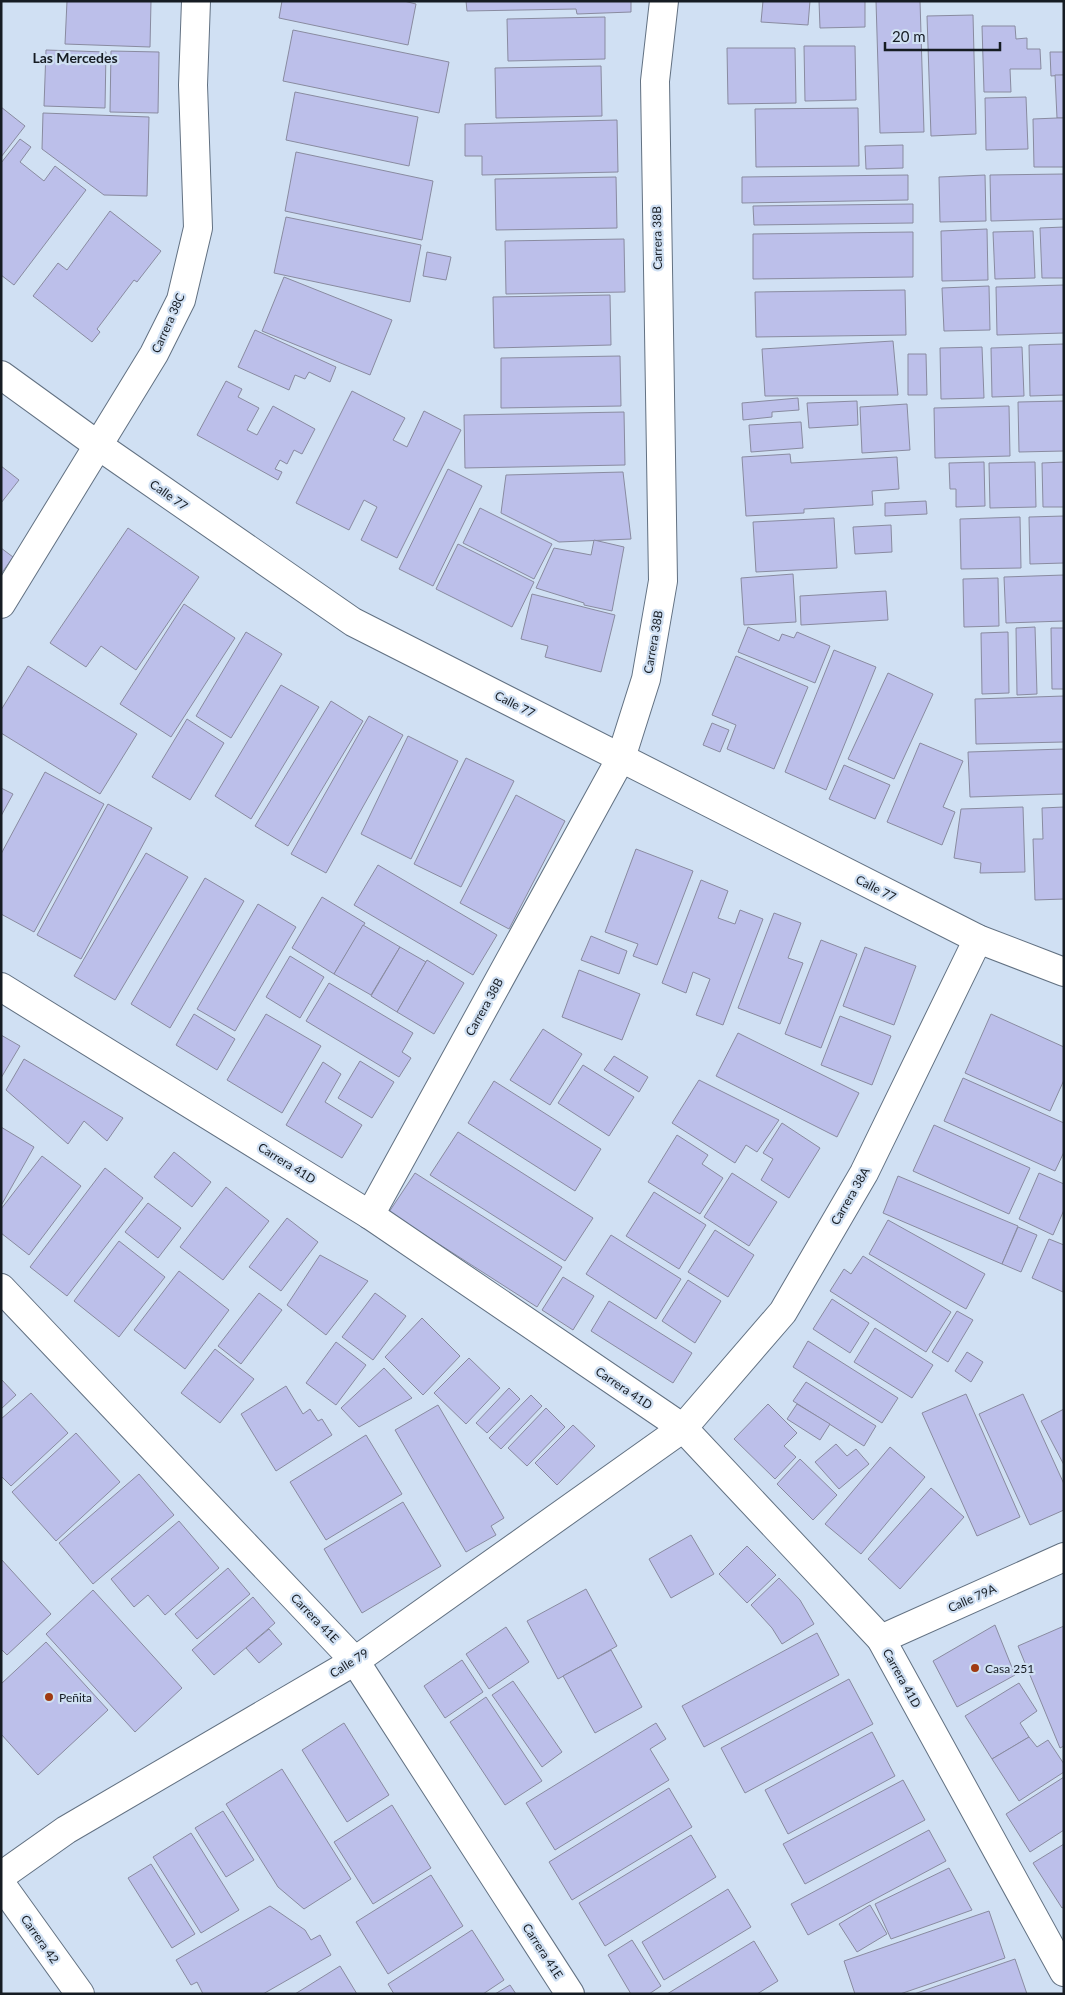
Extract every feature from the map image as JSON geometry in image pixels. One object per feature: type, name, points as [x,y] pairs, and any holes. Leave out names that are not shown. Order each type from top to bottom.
[{"type":"street","name":"Carrera 38C","points":[[1,604],[154,354],[181,300],[198,228],[193,85],[196,1]]},
{"type":"street","name":"Carrera 38B","points":[[370,1215],[621,758],[646,679],[663,581],[655,81],[664,1]]},
{"type":"street","name":"Calle 77","points":[[1,375],[99,446],[353,622],[978,940],[1064,972]]},
{"type":"street","name":"Carrera 38A","points":[[683,1428],[783,1312],[864,1173],[978,940]]},
{"type":"street","name":"Carrera 41D","points":[[1,987],[370,1215],[683,1428],[881,1639],[1064,1972]]},
{"type":"street","name":"Carrera 41E","points":[[1,1288],[356,1661],[570,1994]]},
{"type":"street","name":"Calle 79","points":[[1,1876],[66,1830],[356,1661],[683,1428]]},
{"type":"street","name":"Calle 79A","points":[[881,1639],[1064,1557]]},
{"type":"street","name":"Carrera 42","points":[[1,1884],[80,1994]]},
{"type":"building","points":[[67,1],[151,1],[150,47],[65,44]]},
{"type":"building","points":[[282,1],[404,1],[416,4],[408,45],[279,18]]},
{"type":"building","points":[[466,1],[631,1],[631,12],[577,14],[576,9],[467,11]]},
{"type":"building","points":[[763,1],[810,1],[808,25],[761,22]]},
{"type":"building","points":[[819,1],[865,1],[865,27],[820,28]]},
{"type":"building","points":[[876,1],[920,1],[924,132],[880,133]]},
{"type":"building","points":[[973,15],[976,134],[931,136],[927,16]]},
{"type":"building","points":[[605,17],[605,59],[508,61],[507,19]]},
{"type":"building","points":[[982,26],[1015,26],[1016,39],[1027,38],[1027,49],[1040,49],[1041,69],[1010,69],[1011,92],[984,92]]},
{"type":"building","points":[[293,30],[449,62],[439,113],[283,81]]},
{"type":"building","points":[[804,46],[855,46],[856,100],[805,101]]},
{"type":"building","points":[[727,48],[795,48],[796,103],[728,104]]},
{"type":"building","points":[[46,50],[106,52],[105,108],[44,106]]},
{"type":"building","points":[[111,51],[159,52],[158,113],[110,112]]},
{"type":"building","points":[[1050,52],[1064,52],[1064,75],[1051,76]]},
{"type":"building","points":[[601,66],[602,116],[496,118],[495,68]]},
{"type":"building","points":[[1055,75],[1064,75],[1064,118],[1057,118]]},
{"type":"building","points":[[295,92],[418,117],[409,166],[286,140]]},
{"type":"building","points":[[1026,97],[1028,149],[986,150],[985,98]]},
{"type":"building","points":[[1,107],[25,126],[1,157]]},
{"type":"building","points":[[858,108],[859,166],[756,167],[755,109]]},
{"type":"building","points":[[43,113],[149,117],[147,196],[104,195],[42,149]]},
{"type":"building","points":[[1064,118],[1064,167],[1034,167],[1033,119]]},
{"type":"building","points":[[617,120],[618,172],[482,175],[482,156],[465,156],[465,124]]},
{"type":"building","points":[[20,139],[31,147],[20,162],[44,181],[55,166],[86,190],[14,285],[1,275],[1,163]]},
{"type":"building","points":[[903,145],[903,168],[866,169],[865,146]]},
{"type":"building","points":[[296,152],[433,181],[422,240],[285,211]]},
{"type":"building","points":[[1064,174],[1064,219],[991,221],[990,175]]},
{"type":"building","points":[[908,175],[908,200],[742,203],[742,177]]},
{"type":"building","points":[[985,175],[986,221],[940,222],[939,177]]},
{"type":"building","points":[[616,177],[617,228],[496,230],[495,179]]},
{"type":"building","points":[[913,204],[913,223],[754,225],[753,206]]},
{"type":"building","points":[[110,211],[161,251],[137,282],[134,280],[97,329],[100,332],[92,342],[33,296],[58,263],[67,270]]},
{"type":"building","points":[[286,217],[421,245],[410,302],[274,273]]},
{"type":"building","points":[[1064,227],[1064,278],[1042,278],[1040,228]]},
{"type":"building","points":[[987,229],[988,280],[942,281],[941,231]]},
{"type":"building","points":[[1033,231],[1035,278],[995,279],[993,232]]},
{"type":"building","points":[[913,232],[913,277],[753,279],[753,234]]},
{"type":"building","points":[[624,239],[625,292],[506,294],[505,241]]},
{"type":"building","points":[[427,252],[451,257],[446,280],[423,276]]},
{"type":"building","points":[[284,277],[392,320],[370,375],[262,331]]},
{"type":"building","points":[[1064,285],[1064,333],[997,335],[996,287]]},
{"type":"building","points":[[989,286],[990,330],[944,331],[942,288]]},
{"type":"building","points":[[905,290],[906,335],[756,337],[755,292]]},
{"type":"building","points":[[610,295],[611,345],[494,348],[493,297]]},
{"type":"building","points":[[255,330],[336,367],[330,382],[309,372],[305,379],[295,375],[289,390],[238,367]]},
{"type":"building","points":[[893,341],[898,395],[765,396],[762,349]]},
{"type":"building","points":[[1064,344],[1064,395],[1030,396],[1029,345]]},
{"type":"building","points":[[982,347],[984,398],[941,399],[940,348]]},
{"type":"building","points":[[1022,347],[1024,396],[992,397],[991,348]]},
{"type":"building","points":[[908,354],[926,354],[927,395],[908,395]]},
{"type":"building","points":[[620,356],[621,406],[501,408],[501,358]]},
{"type":"building","points":[[226,381],[242,389],[238,397],[259,408],[247,430],[257,435],[273,406],[315,429],[302,454],[294,450],[287,464],[280,460],[275,469],[282,472],[278,480],[197,435]]},
{"type":"building","points":[[352,391],[405,418],[393,440],[407,447],[424,411],[461,430],[397,558],[361,540],[377,507],[364,500],[349,530],[296,503]]},
{"type":"building","points":[[798,398],[799,410],[772,412],[772,417],[743,420],[742,403]]},
{"type":"building","points":[[857,401],[858,425],[809,428],[807,403]]},
{"type":"building","points":[[1064,401],[1064,451],[1019,452],[1018,402]]},
{"type":"building","points":[[907,404],[910,450],[862,453],[860,407]]},
{"type":"building","points":[[1009,406],[1010,456],[935,458],[934,408]]},
{"type":"building","points":[[624,412],[625,465],[465,468],[464,415]]},
{"type":"building","points":[[801,422],[803,448],[751,452],[749,425]]},
{"type":"building","points":[[790,454],[791,463],[897,457],[899,489],[872,491],[873,505],[804,509],[804,513],[746,516],[742,457]]},
{"type":"building","points":[[984,462],[985,506],[956,507],[956,489],[950,489],[949,463]]},
{"type":"building","points":[[1035,462],[1036,507],[990,508],[989,463]]},
{"type":"building","points":[[1064,462],[1064,507],[1043,507],[1042,463]]},
{"type":"building","points":[[1,466],[19,480],[1,503]]},
{"type":"building","points":[[448,469],[482,486],[433,586],[399,569]]},
{"type":"building","points":[[623,472],[631,539],[559,542],[501,513],[506,475]]},
{"type":"building","points":[[926,501],[927,514],[885,516],[885,503]]},
{"type":"building","points":[[480,508],[552,544],[534,579],[463,543]]},
{"type":"building","points":[[1064,516],[1064,563],[1030,564],[1029,517]]},
{"type":"building","points":[[1020,517],[1021,568],[961,569],[960,519]]},
{"type":"building","points":[[834,518],[837,568],[756,572],[753,522]]},
{"type":"building","points":[[891,525],[892,552],[855,554],[853,527]]},
{"type":"building","points":[[128,528],[199,577],[136,670],[101,646],[86,667],[50,643]]},
{"type":"building","points":[[594,540],[624,547],[612,611],[584,605],[584,603],[536,588],[554,548],[591,555]]},
{"type":"building","points":[[458,544],[534,582],[512,627],[436,589]]},
{"type":"building","points":[[1,548],[13,557],[1,574]]},
{"type":"building","points":[[793,574],[796,622],[744,625],[741,578]]},
{"type":"building","points":[[1064,575],[1064,621],[1006,623],[1004,577]]},
{"type":"building","points":[[998,578],[999,626],[964,627],[963,579]]},
{"type":"building","points":[[886,591],[888,620],[801,625],[800,596]]},
{"type":"building","points":[[532,594],[615,615],[601,672],[545,657],[548,646],[521,639]]},
{"type":"building","points":[[184,604],[235,638],[171,737],[120,704]]},
{"type":"building","points":[[748,627],[779,641],[782,634],[794,638],[797,632],[830,646],[815,683],[738,652]]},
{"type":"building","points":[[1035,627],[1037,694],[1017,695],[1016,628]]},
{"type":"building","points":[[1051,628],[1064,628],[1064,689],[1052,689]]},
{"type":"building","points":[[246,632],[282,654],[231,738],[196,716]]},
{"type":"building","points":[[1008,632],[1009,693],[982,694],[981,633]]},
{"type":"building","points":[[834,650],[876,667],[826,790],[785,772]]},
{"type":"building","points":[[736,656],[808,687],[774,769],[727,749],[736,725],[712,715]]},
{"type":"building","points":[[28,666],[137,734],[100,794],[1,733],[1,710]]},
{"type":"building","points":[[888,673],[933,694],[894,779],[848,759]]},
{"type":"building","points":[[281,685],[319,707],[251,819],[215,796]]},
{"type":"building","points":[[1064,696],[1064,742],[976,744],[975,699]]},
{"type":"building","points":[[331,701],[363,721],[288,846],[255,826]]},
{"type":"building","points":[[369,716],[403,735],[326,873],[291,854]]},
{"type":"building","points":[[187,719],[224,743],[190,800],[152,777]]},
{"type":"building","points":[[712,723],[729,730],[720,752],[703,745]]},
{"type":"building","points":[[408,736],[458,761],[411,859],[361,834]]},
{"type":"building","points":[[920,743],[963,761],[943,807],[955,812],[942,845],[887,822]]},
{"type":"building","points":[[1064,749],[1064,794],[970,797],[968,752]]},
{"type":"building","points":[[466,758],[514,781],[461,887],[414,864]]},
{"type":"building","points":[[844,765],[890,785],[875,819],[829,799]]},
{"type":"building","points":[[45,772],[104,804],[34,932],[1,914],[1,854]]},
{"type":"building","points":[[1,788],[13,794],[1,816]]},
{"type":"building","points":[[516,795],[565,821],[509,929],[460,903]]},
{"type":"building","points":[[108,804],[152,828],[81,959],[37,935]]},
{"type":"building","points":[[1023,807],[1025,872],[980,873],[981,863],[954,858],[961,809]]},
{"type":"building","points":[[1064,807],[1064,899],[1035,900],[1033,839],[1043,839],[1042,808]]},
{"type":"building","points":[[636,849],[693,871],[657,965],[633,956],[638,944],[605,932]]},
{"type":"building","points":[[146,853],[188,877],[115,1000],[74,976]]},
{"type":"building","points":[[378,865],[497,935],[473,975],[354,905]]},
{"type":"building","points":[[205,878],[244,901],[170,1028],[131,1004]]},
{"type":"building","points":[[701,880],[728,891],[718,918],[735,924],[740,910],[763,919],[723,1025],[696,1015],[710,979],[693,972],[686,993],[662,983]]},
{"type":"building","points":[[322,897],[365,923],[334,974],[292,948]]},
{"type":"building","points":[[258,904],[296,927],[235,1031],[197,1009]]},
{"type":"building","points":[[774,913],[801,923],[788,958],[803,963],[780,1024],[738,1008]]},
{"type":"building","points":[[363,925],[400,947],[371,995],[334,974]]},
{"type":"building","points":[[591,936],[627,951],[619,974],[581,960]]},
{"type":"building","points":[[821,940],[857,954],[821,1048],[785,1034]]},
{"type":"building","points":[[400,947],[426,962],[397,1012],[371,996]]},
{"type":"building","points":[[865,947],[916,966],[894,1025],[843,1006]]},
{"type":"building","points":[[290,956],[324,977],[300,1018],[266,997]]},
{"type":"building","points":[[427,960],[464,983],[434,1034],[397,1012]]},
{"type":"building","points":[[579,970],[640,994],[622,1040],[562,1017]]},
{"type":"building","points":[[329,983],[413,1033],[402,1052],[411,1058],[399,1077],[306,1021]]},
{"type":"building","points":[[194,1014],[235,1039],[217,1070],[176,1045]]},
{"type":"building","points":[[266,1014],[321,1046],[282,1113],[227,1080]]},
{"type":"building","points":[[991,1014],[1064,1047],[1064,1080],[1050,1111],[965,1073]]},
{"type":"building","points":[[840,1016],[891,1036],[872,1085],[821,1065]]},
{"type":"building","points":[[543,1029],[582,1054],[550,1105],[510,1080]]},
{"type":"building","points":[[738,1033],[859,1093],[837,1137],[716,1076]]},
{"type":"building","points":[[1,1035],[20,1046],[1,1078]]},
{"type":"building","points":[[614,1056],[648,1077],[639,1092],[604,1070]]},
{"type":"building","points":[[24,1059],[123,1118],[107,1141],[84,1121],[68,1144],[6,1090]]},
{"type":"building","points":[[360,1061],[394,1082],[372,1118],[338,1098]]},
{"type":"building","points":[[323,1062],[341,1074],[325,1102],[362,1125],[342,1158],[286,1125]]},
{"type":"building","points":[[583,1065],[634,1097],[609,1136],[558,1103]]},
{"type":"building","points":[[963,1078],[1064,1123],[1064,1152],[1055,1171],[944,1121]]},
{"type":"building","points":[[699,1080],[779,1120],[757,1152],[746,1145],[735,1163],[672,1123]]},
{"type":"building","points":[[494,1081],[601,1149],[575,1191],[468,1123]]},
{"type":"building","points":[[782,1123],[820,1148],[789,1198],[761,1180],[773,1159],[763,1153]]},
{"type":"building","points":[[934,1125],[1030,1168],[1009,1214],[913,1171]]},
{"type":"building","points":[[1,1127],[34,1147],[2,1204],[1,1203]]},
{"type":"building","points":[[458,1132],[593,1218],[565,1261],[430,1175]]},
{"type":"building","points":[[677,1135],[708,1155],[702,1164],[723,1178],[700,1214],[648,1182]]},
{"type":"building","points":[[174,1152],[211,1182],[192,1207],[154,1177]]},
{"type":"building","points":[[42,1156],[81,1186],[29,1255],[1,1233],[1,1209]]},
{"type":"building","points":[[105,1168],[143,1198],[67,1296],[30,1267]]},
{"type":"building","points":[[415,1173],[562,1267],[537,1307],[389,1212]]},
{"type":"building","points":[[732,1173],[777,1202],[749,1246],[704,1217]]},
{"type":"building","points":[[1039,1173],[1064,1184],[1064,1210],[1053,1235],[1019,1219]]},
{"type":"building","points":[[898,1176],[1018,1226],[1002,1264],[883,1213]]},
{"type":"building","points":[[226,1187],[269,1221],[223,1280],[180,1247]]},
{"type":"building","points":[[654,1192],[706,1225],[679,1269],[626,1236]]},
{"type":"building","points":[[148,1203],[181,1228],[158,1258],[125,1232]]},
{"type":"building","points":[[287,1218],[318,1242],[281,1291],[249,1267]]},
{"type":"building","points":[[888,1220],[985,1274],[966,1309],[869,1254]]},
{"type":"building","points":[[1018,1227],[1037,1235],[1021,1272],[1002,1264]]},
{"type":"building","points":[[715,1230],[754,1255],[728,1297],[688,1272]]},
{"type":"building","points":[[611,1235],[681,1279],[656,1319],[586,1274]]},
{"type":"building","points":[[1049,1239],[1064,1245],[1063,1292],[1032,1278]]},
{"type":"building","points":[[119,1241],[165,1277],[119,1337],[74,1301]]},
{"type":"building","points":[[320,1255],[368,1281],[326,1335],[287,1305]]},
{"type":"building","points":[[863,1256],[951,1312],[926,1352],[830,1291],[844,1269],[851,1274]]},
{"type":"building","points":[[179,1271],[229,1310],[185,1369],[134,1330]]},
{"type":"building","points":[[563,1277],[594,1296],[573,1330],[542,1310]]},
{"type":"building","points":[[688,1280],[721,1301],[695,1343],[662,1321]]},
{"type":"building","points":[[259,1293],[282,1310],[241,1364],[218,1346]]},
{"type":"building","points":[[375,1293],[406,1316],[373,1360],[342,1337]]},
{"type":"building","points":[[832,1299],[869,1323],[850,1353],[813,1329]]},
{"type":"building","points":[[609,1301],[692,1353],[673,1383],[591,1331]]},
{"type":"building","points":[[957,1311],[973,1320],[948,1362],[932,1352]]},
{"type":"building","points":[[422,1318],[460,1356],[423,1395],[385,1357]]},
{"type":"building","points":[[875,1328],[933,1365],[912,1398],[854,1362]]},
{"type":"building","points":[[808,1341],[898,1398],[882,1423],[793,1367]]},
{"type":"building","points":[[336,1342],[366,1365],[336,1405],[306,1383]]},
{"type":"building","points":[[215,1349],[254,1379],[220,1423],[181,1393]]},
{"type":"building","points":[[967,1352],[983,1362],[971,1382],[955,1371]]},
{"type":"building","points":[[469,1358],[500,1388],[466,1424],[434,1393]]},
{"type":"building","points":[[384,1368],[412,1398],[359,1427],[341,1408]]},
{"type":"building","points":[[1,1379],[16,1395],[1,1409]]},
{"type":"building","points":[[806,1382],[876,1426],[864,1446],[793,1401]]},
{"type":"building","points":[[286,1386],[303,1414],[310,1409],[318,1421],[322,1419],[332,1435],[276,1471],[241,1414]]},
{"type":"building","points":[[509,1388],[520,1399],[487,1433],[476,1423]]},
{"type":"building","points":[[31,1393],[68,1433],[11,1486],[1,1476],[1,1419]]},
{"type":"building","points":[[966,1394],[1020,1517],[977,1536],[922,1413]]},
{"type":"building","points":[[1023,1394],[1064,1484],[1064,1510],[1030,1525],[979,1414]]},
{"type":"building","points":[[531,1395],[542,1406],[501,1449],[489,1438]]},
{"type":"building","points":[[768,1404],[797,1433],[784,1446],[796,1457],[775,1479],[734,1439]]},
{"type":"building","points":[[797,1404],[830,1424],[820,1440],[787,1419]]},
{"type":"building","points":[[438,1405],[504,1518],[491,1526],[496,1535],[466,1552],[395,1430]]},
{"type":"building","points":[[546,1408],[565,1427],[527,1466],[508,1448]]},
{"type":"building","points":[[1064,1409],[1064,1465],[1041,1421]]},
{"type":"building","points":[[573,1425],[595,1446],[557,1485],[535,1463]]},
{"type":"building","points":[[76,1433],[120,1482],[56,1541],[12,1492]]},
{"type":"building","points":[[366,1435],[402,1494],[326,1540],[290,1482]]},
{"type":"building","points":[[836,1444],[847,1456],[856,1449],[869,1464],[839,1489],[815,1462]]},
{"type":"building","points":[[890,1447],[925,1477],[861,1554],[825,1524]]},
{"type":"building","points":[[800,1459],[837,1495],[813,1520],[777,1484]]},
{"type":"building","points":[[139,1474],[174,1515],[93,1584],[59,1543]]},
{"type":"building","points":[[931,1488],[964,1517],[900,1589],[868,1559]]},
{"type":"building","points":[[403,1502],[441,1566],[362,1613],[324,1549]]},
{"type":"building","points":[[179,1521],[219,1568],[165,1615],[148,1595],[134,1607],[111,1579]]},
{"type":"building","points":[[691,1535],[714,1574],[671,1598],[649,1559]]},
{"type":"building","points":[[747,1546],[776,1575],[747,1603],[719,1574]]},
{"type":"building","points":[[1,1559],[51,1614],[7,1655],[1,1649]]},
{"type":"building","points":[[228,1568],[250,1594],[197,1639],[175,1614]]},
{"type":"building","points":[[779,1578],[800,1600],[814,1624],[782,1644],[772,1628],[751,1605]]},
{"type":"building","points":[[586,1589],[617,1646],[558,1679],[527,1621]]},
{"type":"building","points":[[93,1590],[182,1688],[135,1732],[46,1634]]},
{"type":"building","points":[[253,1597],[275,1623],[214,1675],[192,1650]]},
{"type":"building","name":"Casa 251","points":[[995,1625],[1015,1675],[957,1707],[933,1661]]},
{"type":"building","points":[[1064,1626],[1064,1746],[1060,1748],[1018,1646]]},
{"type":"building","points":[[506,1627],[529,1662],[489,1689],[466,1654]]},
{"type":"building","points":[[269,1629],[282,1644],[259,1663],[246,1648]]},
{"type":"building","points":[[817,1633],[839,1675],[704,1747],[682,1706]]},
{"type":"building","name":"Peñita","points":[[46,1642],[108,1710],[38,1775],[1,1734],[1,1684]]},
{"type":"building","points":[[611,1650],[642,1707],[595,1733],[563,1676]]},
{"type":"building","points":[[462,1660],[483,1692],[445,1718],[424,1686]]},
{"type":"building","points":[[849,1679],[873,1724],[745,1793],[721,1748]]},
{"type":"building","points":[[513,1681],[562,1752],[542,1767],[492,1695]]},
{"type":"building","points":[[1019,1683],[1037,1711],[1020,1723],[1029,1737],[992,1759],[965,1716]]},
{"type":"building","points":[[486,1697],[542,1781],[505,1805],[450,1722]]},
{"type":"building","points":[[344,1723],[389,1795],[347,1822],[302,1750]]},
{"type":"building","points":[[656,1723],[666,1739],[650,1749],[669,1780],[555,1850],[526,1803]]},
{"type":"building","points":[[872,1732],[895,1776],[788,1834],[765,1790]]},
{"type":"building","points":[[1029,1737],[1037,1747],[1048,1740],[1064,1764],[1064,1772],[1019,1801],[992,1759]]},
{"type":"building","points":[[282,1769],[351,1879],[304,1909],[278,1887],[226,1804]]},
{"type":"building","points":[[1064,1777],[1064,1830],[1030,1852],[1006,1814]]},
{"type":"building","points":[[903,1780],[925,1820],[805,1884],[783,1844]]},
{"type":"building","points":[[669,1788],[692,1827],[572,1900],[549,1862]]},
{"type":"building","points":[[392,1805],[431,1868],[373,1904],[334,1842]]},
{"type":"building","points":[[223,1811],[254,1860],[226,1877],[195,1828]]},
{"type":"building","points":[[929,1830],[946,1861],[808,1935],[791,1904]]},
{"type":"building","points":[[191,1833],[239,1910],[201,1933],[153,1857]]},
{"type":"building","points":[[691,1835],[716,1877],[605,1946],[579,1903]]},
{"type":"building","points":[[1064,1844],[1064,1907],[1062,1908],[1033,1863]]},
{"type":"building","points":[[151,1864],[195,1934],[172,1948],[128,1878]]},
{"type":"building","points":[[949,1868],[972,1910],[891,1939],[875,1904]]},
{"type":"building","points":[[431,1875],[463,1926],[388,1974],[356,1922]]},
{"type":"building","points":[[728,1889],[751,1927],[664,1980],[642,1942]]},
{"type":"building","points":[[870,1905],[887,1934],[857,1952],[839,1924]]},
{"type":"building","points":[[270,1906],[305,1930],[311,1940],[320,1935],[331,1955],[263,1994],[203,1994],[197,1982],[191,1985],[176,1960]]},
{"type":"building","points":[[989,1911],[1005,1958],[900,1994],[855,1994],[844,1961]]},
{"type":"building","points":[[472,1930],[504,1980],[483,1994],[394,1994],[388,1984]]},
{"type":"building","points":[[632,1940],[661,1986],[649,1994],[631,1994],[608,1955]]},
{"type":"building","points":[[754,1941],[778,1981],[757,1994],[667,1994]]},
{"type":"building","points":[[1015,1959],[1027,1994],[914,1994]]},
{"type":"building","points":[[340,1966],[357,1994],[295,1994]]},
{"type":"building","points":[[510,1985],[516,1994],[495,1994]]},
{"type":"place","name":"Casa 251","points":[[975,1668]]},
{"type":"place","name":"Peñita","points":[[49,1697]]},
{"type":"district","name":"Las Mercedes","points":[[75,57]]}]
